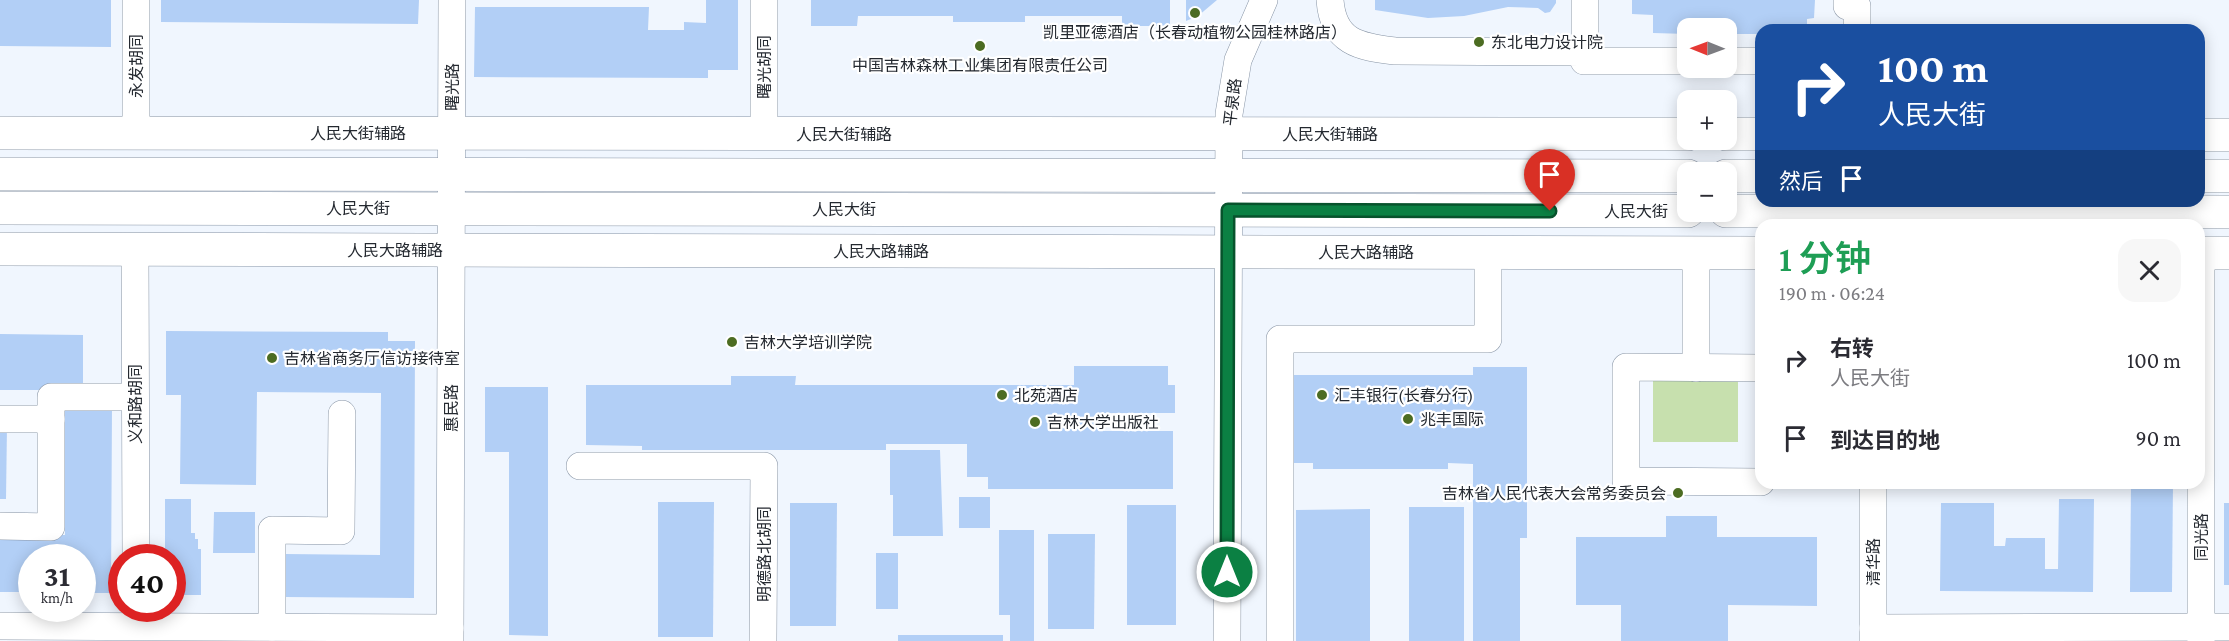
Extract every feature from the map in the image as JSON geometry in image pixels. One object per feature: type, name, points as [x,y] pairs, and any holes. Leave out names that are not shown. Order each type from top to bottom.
[{"type":"main road","name":"人民大街辅路","points":[[0,133],[1677,134]]},
{"type":"main road","points":[[1737,134],[1755,134]]},
{"type":"main road","points":[[2205,135],[2229,135]]},
{"type":"main road","name":"人民大街","points":[[0,174],[1677,176]]},
{"type":"main road","points":[[1737,176],[1755,176]]},
{"type":"main road","points":[[2205,176],[2229,176]]},
{"type":"main road","name":"人民大街","points":[[0,208],[1677,211]]},
{"type":"main road","points":[[1737,212],[1874,218],[2229,212]]},
{"type":"main road","name":"人民大路辅路","points":[[0,249],[1755,252]]},
{"type":"street","name":"永发胡同","points":[[136,0],[136,133]]},
{"type":"street","name":"曙光路","points":[[451,175],[452,0]]},
{"type":"street","name":"曙光胡同","points":[[764,0],[764,134]]},
{"type":"street","name":"平泉路","points":[[1227,641],[1228,134],[1238,60],[1264,0]]},
{"type":"street","points":[[1330,0],[1335,22],[1341,32],[1348,40],[1368,48],[1395,51],[1584,52]]},
{"type":"street","points":[[1585,0],[1584,61],[1677,61]]},
{"type":"street","points":[[1846,0],[1846,6],[1857,6],[1857,24]]},
{"type":"street","points":[[1737,61],[1755,61]]},
{"type":"street","name":"惠民路","points":[[450,634],[451,175]]},
{"type":"street","name":"义和路胡同","points":[[135,249],[136,544]]},
{"type":"street","points":[[1280,641],[1280,339],[1488,339],[1488,252]]},
{"type":"street","points":[[1696,252],[1696,368]]},
{"type":"street","name":"同光路","points":[[2205,465],[2210,253]]},
{"type":"street","points":[[1755,368],[1626,368],[1626,481],[1755,482]]},
{"type":"street","points":[[0,526],[51,527],[51,397],[135,397]]},
{"type":"street","points":[[272,627],[272,530],[341,531],[342,414]]},
{"type":"street","points":[[0,419],[51,419]]},
{"type":"street","name":"明德路北胡同","points":[[580,466],[764,466],[764,641]]},
{"type":"street","name":"清华路","points":[[1873,634],[1874,489]]},
{"type":"street","name":"同光路","points":[[2201,634],[2204,489]]},
{"type":"street","points":[[11,631],[136,626],[272,627],[450,634]]},
{"type":"street","points":[[1873,634],[2201,634],[2229,627]]},
{"type":"green space","points":[[1653,380],[1738,380],[1738,442],[1653,442]]},
{"type":"building","points":[[0,0],[111,0],[111,47],[0,46]]},
{"type":"building","points":[[161,0],[419,0],[418,24],[161,22]]},
{"type":"building","points":[[706,0],[738,0],[738,70],[708,70],[708,78],[474,77],[475,7],[649,7],[648,30],[684,30],[684,22],[706,23]]},
{"type":"building","points":[[811,0],[1170,0],[1170,26],[1122,26],[1122,16],[1025,16],[1025,22],[953,22],[953,16],[858,16],[857,26],[811,26]]},
{"type":"building","name":"凯里亚德酒店（长春动植物公园桂林路店）","points":[[1186,0],[1217,0],[1198,16],[1186,21]]},
{"type":"building","points":[[1375,0],[1556,0],[1556,3],[1550,12],[1545,13],[1538,8],[1508,7],[1464,16],[1428,18],[1375,10]]},
{"type":"building","points":[[1632,0],[1815,0],[1814,18],[1807,19],[1807,24],[1755,24],[1755,34],[1737,34],[1737,18],[1677,18],[1677,34],[1653,33],[1653,15],[1632,14]]},
{"type":"building","points":[[166,331],[388,332],[388,341],[415,341],[414,598],[285,597],[285,554],[380,555],[381,393],[257,392],[256,485],[180,484],[181,395],[166,395]]},
{"type":"building","points":[[0,334],[83,335],[83,390],[0,390]]},
{"type":"building","points":[[1074,366],[1168,366],[1168,385],[1175,385],[1175,413],[1104,413],[1104,431],[1173,431],[1173,489],[988,489],[988,477],[967,477],[967,444],[886,444],[886,450],[642,450],[642,446],[586,445],[586,385],[731,385],[731,376],[796,376],[795,385],[1074,385]]},
{"type":"building","name":"兆丰国际","points":[[1473,367],[1527,367],[1527,538],[1520,538],[1520,641],[1473,641],[1473,464],[1448,463],[1448,469],[1313,469],[1313,463],[1289,463],[1289,375],[1473,375]]},
{"type":"building","points":[[485,387],[548,387],[548,636],[509,635],[509,452],[485,452]]},
{"type":"building","points":[[65,405],[112,405],[111,544],[108,544],[108,593],[96,593],[96,544],[18,544],[18,592],[0,592],[0,535],[65,535]]},
{"type":"building","points":[[0,426],[7,426],[6,499],[0,499]]},
{"type":"building","points":[[890,450],[940,450],[943,536],[893,536]]},
{"type":"building","points":[[2131,489],[2173,489],[2172,592],[2130,592]]},
{"type":"building","points":[[959,497],[990,497],[990,528],[959,528]]},
{"type":"building","points":[[165,499],[191,499],[191,533],[195,533],[195,539],[198,539],[198,549],[201,549],[201,595],[186,595],[186,544],[165,544]]},
{"type":"building","points":[[2059,499],[2094,499],[2093,592],[1940,591],[1941,503],[1994,503],[1994,546],[2005,546],[2006,538],[2045,538],[2045,569],[2058,569]]},
{"type":"building","points":[[658,502],[714,502],[713,637],[658,637]]},
{"type":"building","points":[[790,503],[837,503],[836,626],[790,626]]},
{"type":"building","points":[[2224,503],[2229,503],[2229,585],[2224,585]]},
{"type":"building","points":[[1127,505],[1176,505],[1176,625],[1127,625]]},
{"type":"building","points":[[1409,507],[1464,507],[1464,641],[1409,641]]},
{"type":"building","points":[[1370,509],[1370,641],[1296,641],[1296,510]]},
{"type":"building","points":[[214,512],[255,512],[255,553],[213,553]]},
{"type":"building","points":[[1666,516],[1717,516],[1717,537],[1817,537],[1817,606],[1728,605],[1728,641],[1621,641],[1621,605],[1576,605],[1576,537],[1666,537]]},
{"type":"building","points":[[999,530],[1034,530],[1034,641],[1010,641],[1010,615],[999,615]]},
{"type":"building","points":[[1048,534],[1095,534],[1094,629],[1048,629]]},
{"type":"building","points":[[876,553],[898,553],[898,609],[876,609]]},
{"type":"building","points":[[898,635],[1003,635],[1003,641],[898,641]]},
{"type":"place","name":"凯里亚德酒店（长春动植物公园桂林路店）","points":[[1195,13]]},
{"type":"place","name":"东北电力设计院","points":[[1479,42]]},
{"type":"place","name":"中国吉林森林工业集团有限责任公司","points":[[980,46]]},
{"type":"place","name":"吉林大学培训学院","points":[[732,342]]},
{"type":"place","name":"吉林省商务厅信访接待室","points":[[272,358]]},
{"type":"place","name":"北苑酒店","points":[[1002,395]]},
{"type":"place","name":"汇丰银行(长春分行)","points":[[1322,395]]},
{"type":"place","name":"兆丰国际","points":[[1408,419]]},
{"type":"place","name":"吉林大学出版社","points":[[1035,422]]},
{"type":"place","name":"吉林省人民代表大会常务委员会","points":[[1678,493]]},
{"type":"route","points":[[1227,572],[1228,210],[1550,211]]}]
